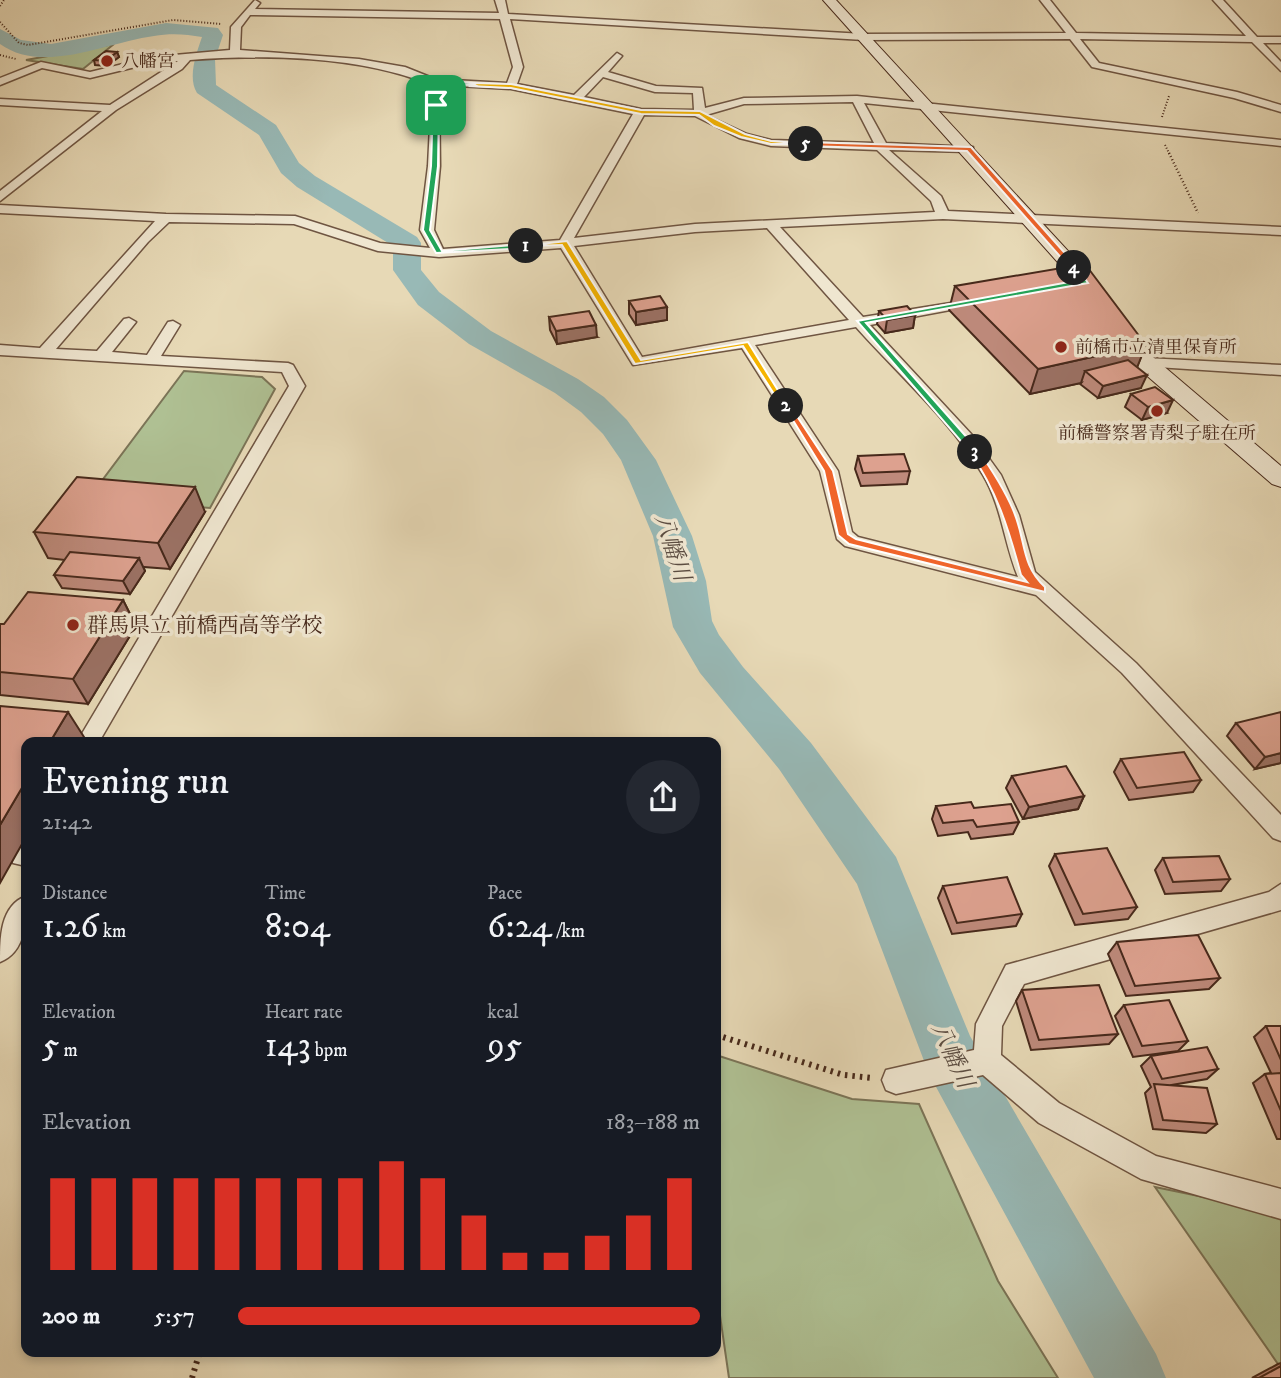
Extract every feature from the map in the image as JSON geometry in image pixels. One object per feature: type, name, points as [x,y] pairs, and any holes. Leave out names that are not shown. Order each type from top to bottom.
[{"type":"street","points":[[235,53],[236,26],[258,0]]},
{"type":"street","points":[[499,0],[518,66],[511,86]]},
{"type":"street","points":[[829,0],[1031,219],[1079,283],[1146,363],[1281,479]]},
{"type":"street","points":[[1045,0],[1096,65],[1237,95],[1281,109]]},
{"type":"street","points":[[1218,0],[1281,68]]},
{"type":"street","points":[[248,12],[503,16],[864,37],[989,34],[1073,38],[1281,40]]},
{"type":"street","points":[[0,82],[41,65],[90,75],[152,60],[235,53],[359,62],[401,69],[433,82],[511,86],[641,112],[700,113],[744,101],[857,99],[1281,143]]},
{"type":"street","points":[[0,197],[112,108],[192,56]]},
{"type":"street","points":[[576,99],[617,56]]},
{"type":"street","points":[[601,73],[655,89],[698,90],[700,116],[734,132],[771,143],[881,144],[969,149]]},
{"type":"street","points":[[433,82],[436,105],[435,166],[427,230],[439,253]]},
{"type":"street","points":[[857,99],[884,153],[937,199],[943,215]]},
{"type":"street","points":[[0,102],[112,108]]},
{"type":"street","points":[[565,243],[597,181],[634,118],[641,112]]},
{"type":"street","points":[[0,209],[166,218],[295,220],[378,247],[439,253],[565,243],[695,228],[943,215],[1281,230]]},
{"type":"street","points":[[44,353],[143,239],[166,218]]},
{"type":"street","points":[[771,225],[967,440],[992,475],[1010,514],[1026,575],[1129,668],[1281,831]]},
{"type":"street","points":[[565,243],[638,362],[993,298]]},
{"type":"street","points":[[100,356],[129,321]]},
{"type":"street","points":[[151,360],[173,325]]},
{"type":"street","points":[[746,343],[829,471],[843,535],[852,542],[1041,589]]},
{"type":"street","points":[[0,350],[288,368],[297,386],[91,737]]},
{"type":"street","points":[[1146,363],[1281,370]]},
{"type":"street","points":[[981,1063],[989,1024],[1015,974],[1277,901],[1281,895]]},
{"type":"street","points":[[0,950],[21,915]]},
{"type":"street","points":[[896,1080],[981,1063],[1049,1113],[1151,1170],[1281,1204]]},
{"type":"path","points":[[0,6],[4,0]]},
{"type":"path","points":[[0,22],[19,43],[27,45],[173,20],[236,26]]},
{"type":"path","points":[[1173,81],[1158,131],[1205,227]]},
{"type":"path","points":[[721,1037],[844,1075],[896,1080]]},
{"type":"path","points":[[192,1378],[198,1357]]},
{"type":"green space","points":[[114,44],[83,69],[26,60]]},
{"type":"green space","points":[[184,371],[262,377],[275,389],[210,508],[89,498]]},
{"type":"green space","points":[[721,1057],[852,1099],[919,1104],[998,1281],[1058,1378],[729,1378],[721,1323]]},
{"type":"green space","points":[[1155,1187],[1281,1213],[1281,1367],[1278,1364]]},
{"type":"building","points":[[106,51],[117,52],[105,61],[94,60]]},
{"type":"building","points":[[1085,264],[1146,345],[1038,369],[955,286]]},
{"type":"building","points":[[660,296],[667,307],[636,312],[629,301]]},
{"type":"building","points":[[907,306],[915,315],[887,320],[879,311]]},
{"type":"building","points":[[589,311],[596,325],[556,331],[549,317]]},
{"type":"building","points":[[1128,360],[1147,375],[1103,386],[1085,371]]},
{"type":"building","points":[[1155,387],[1173,400],[1148,407],[1131,394]]},
{"type":"building","points":[[904,454],[910,471],[863,473],[858,456]]},
{"type":"building","points":[[77,477],[195,487],[158,543],[34,532]]},
{"type":"building","points":[[70,552],[139,558],[123,581],[54,575]]},
{"type":"building","points":[[28,592],[123,600],[73,679],[0,672],[0,624],[4,624]]},
{"type":"building","points":[[0,706],[68,712],[53,737],[21,737],[21,789],[0,825]]},
{"type":"building","points":[[1281,712],[1281,753],[1265,757],[1236,723]]},
{"type":"building","points":[[1184,752],[1201,780],[1137,788],[1121,759]]},
{"type":"building","points":[[1066,766],[1084,796],[1029,807],[1012,776]]},
{"type":"building","points":[[971,802],[974,808],[1011,804],[1019,822],[977,827],[973,820],[943,823],[936,806]]},
{"type":"building","points":[[1107,848],[1137,907],[1083,914],[1055,854]]},
{"type":"building","points":[[1219,856],[1230,879],[1173,882],[1163,858]]},
{"type":"building","points":[[1007,877],[1022,914],[957,923],[943,886]]},
{"type":"building","points":[[1198,935],[1220,978],[1135,986],[1117,942]]},
{"type":"building","points":[[1099,985],[1118,1034],[1039,1040],[1022,990]]},
{"type":"building","points":[[1169,1000],[1188,1041],[1142,1046],[1124,1005]]},
{"type":"building","points":[[1266,1026],[1281,1026],[1281,1060]]},
{"type":"building","points":[[1207,1047],[1218,1069],[1162,1079],[1151,1056]]},
{"type":"building","points":[[1281,1073],[1281,1111],[1265,1074]]},
{"type":"building","points":[[1154,1084],[1207,1088],[1217,1124],[1163,1120]]},
{"type":"building","points":[[1281,1366],[1281,1378],[1259,1378]]},
{"type":"waterway","name":"八幡川","points":[[0,35],[14,45],[51,50],[158,29],[181,28],[211,32],[213,35],[205,59],[205,88],[251,116],[267,130],[277,142],[290,168],[306,182],[407,243],[407,270],[429,299],[453,320],[566,386],[593,405],[615,427],[638,460],[665,517],[686,581],[694,627],[727,678],[795,756],[845,830],[878,872],[949,1054],[1132,1378]]},
{"type":"place","name":"八幡宮","points":[[107,61]]},
{"type":"place","name":"前橋市立清里保育所","points":[[1061,347]]},
{"type":"place","name":"前橋警察署青梨子駐在所","points":[[1157,411]]},
{"type":"place","name":"群馬県立 前橋西高等学校","points":[[73,625]]},
{"type":"route","points":[[433,82],[511,86],[641,112],[700,113],[700,116],[716,125],[771,143],[926,145],[969,149],[1086,282],[860,321],[967,440],[992,475],[1010,514],[1026,575],[1041,589],[852,542],[843,535],[829,471],[746,343],[638,362],[565,243],[439,253],[427,230],[435,166],[436,105],[433,82]]}]
